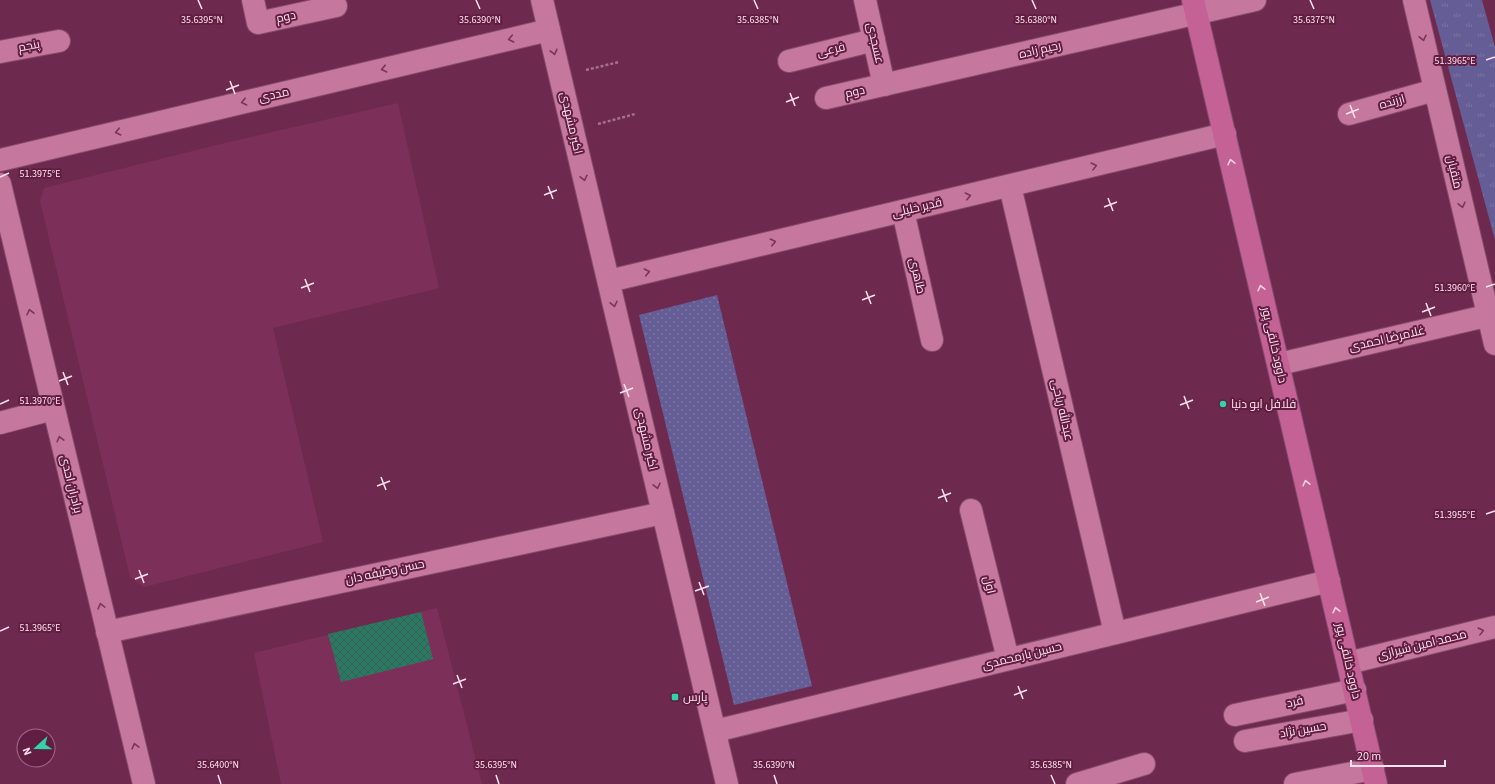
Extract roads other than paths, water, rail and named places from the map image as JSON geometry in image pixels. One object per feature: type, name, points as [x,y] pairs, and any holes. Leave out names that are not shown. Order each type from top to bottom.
[{"type":"main road","name":"داوود خالقی پور","points":[[1195,7],[1375,777]]},
{"type":"street","name":"دوم","points":[[253,0],[258,23],[336,6]]},
{"type":"street","name":"اکبر مشهدی","points":[[542,0],[727,784]]},
{"type":"street","name":"عسجدی","points":[[865,0],[884,85]]},
{"type":"street","name":"رحیم زاده","points":[[884,85],[1195,7],[1255,0]]},
{"type":"street","name":"متقیان","points":[[1414,0],[1435,90],[1492,314],[1495,344]]},
{"type":"street","name":"مددی","points":[[0,160],[549,30]]},
{"type":"street","name":"پنجم","points":[[0,52],[59,40]]},
{"type":"street","name":"فرعی","points":[[789,61],[874,40]]},
{"type":"street","name":"دوم","points":[[826,98],[884,85]]},
{"type":"street","name":"ارزنده","points":[[1349,114],[1435,90]]},
{"type":"street","name":"قدیر خلیلی","points":[[609,281],[1225,134]]},
{"type":"street","name":"برادران احدی","points":[[0,184],[144,784]]},
{"type":"street","name":"عبدالله ریاحی","points":[[1010,186],[1115,634]]},
{"type":"street","name":"طاهری","points":[[903,211],[932,340]]},
{"type":"street","name":"غلامرضا احمدی","points":[[1278,364],[1492,314]]},
{"type":"street","points":[[0,423],[53,409]]},
{"type":"street","name":"اول","points":[[971,510],[1008,659]]},
{"type":"street","name":"حسن وظیفه دان","points":[[107,632],[663,513]]},
{"type":"street","name":"حسین یارمحمدی","points":[[715,731],[1329,581]]},
{"type":"street","name":"محمد امین شیرازی","points":[[1348,663],[1495,627]]},
{"type":"street","name":"فرد","points":[[1235,715],[1355,690]]},
{"type":"street","name":"حسین نژاد","points":[[1245,740],[1362,720]]},
{"type":"street","points":[[1077,784],[1144,764]]},
{"type":"street","points":[[1296,784],[1375,777]]},
{"type":"place","name":"فلافل ابو دنیا","points":[[1223,404]]},
{"type":"place","name":"پارس","points":[[675,697]]}]
